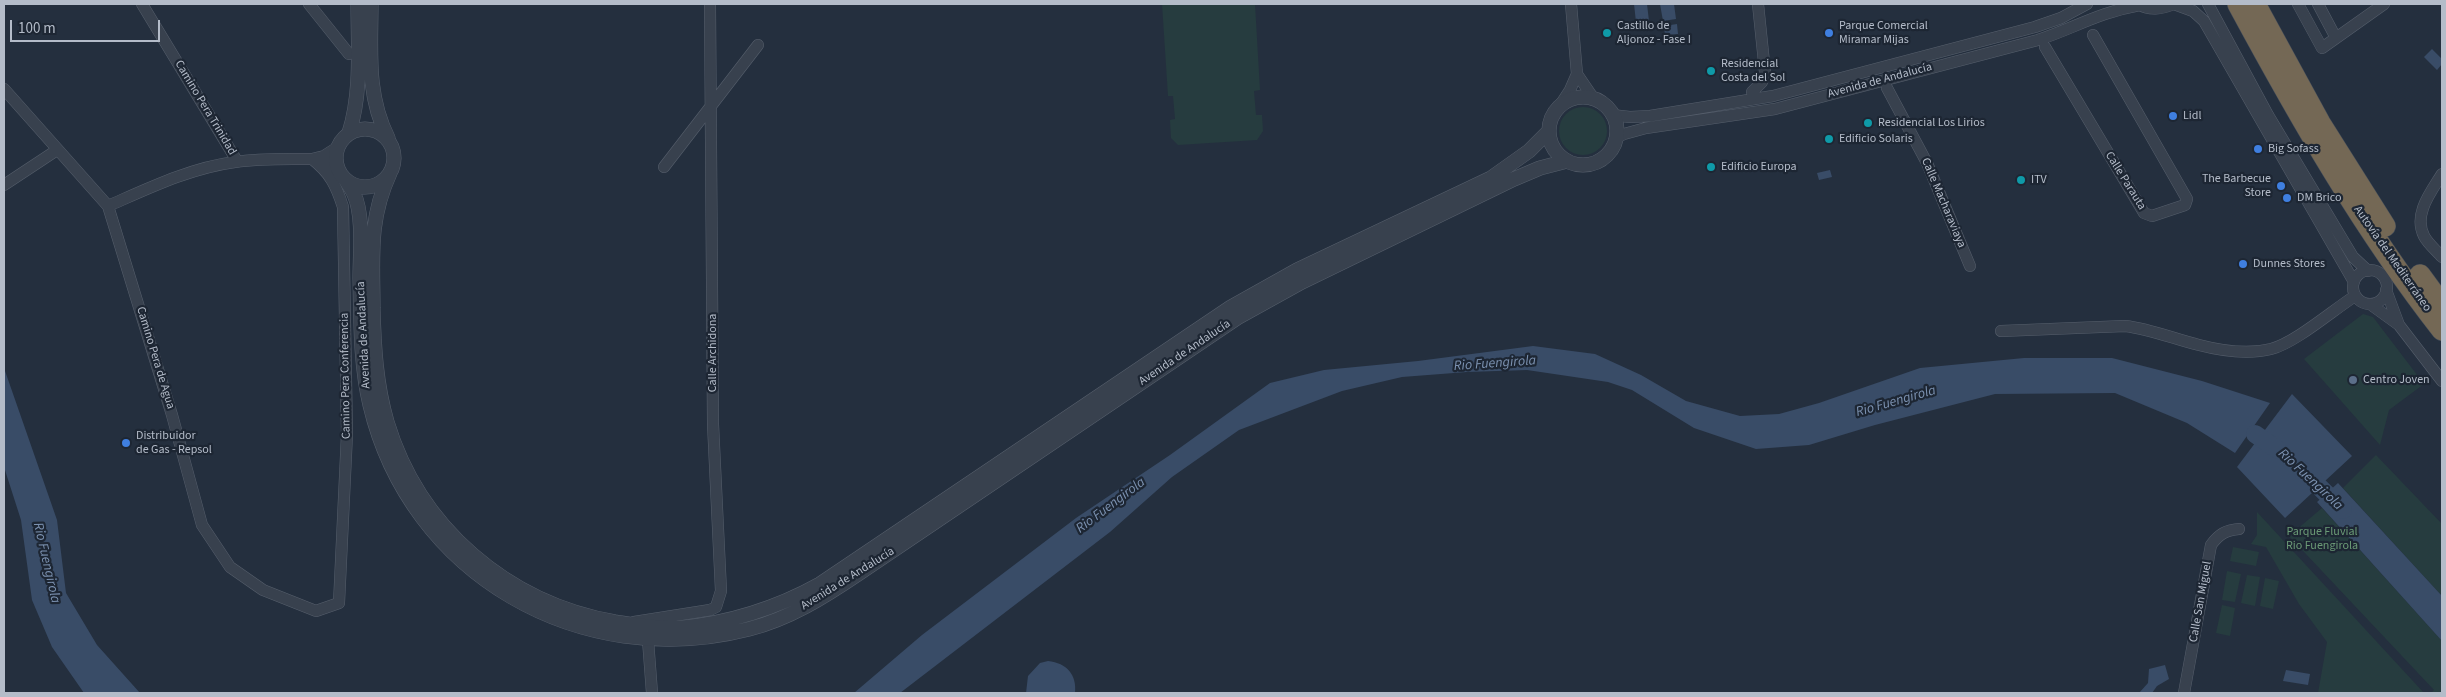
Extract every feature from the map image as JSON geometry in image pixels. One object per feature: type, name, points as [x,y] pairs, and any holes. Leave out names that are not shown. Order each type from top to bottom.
[{"type":"highway","name":"Autovía del Mediterráneo","points":[[2238,4],[2323,157],[2373,234],[2440,315]]},
{"type":"highway","name":"Autovía del Mediterráneo","points":[[2255,4],[2320,122],[2440,315]]},
{"type":"street","name":"Camino Pera Trinidad","points":[[142,4],[237,161]]},
{"type":"street","points":[[309,4],[349,54]]},
{"type":"street","points":[[108,206],[174,177],[207,167],[237,161],[312,159],[324,156],[338,148],[349,133],[355,114],[358,82],[358,4]]},
{"type":"street","points":[[312,159],[332,166],[344,178],[361,187],[378,184],[390,173],[395,155],[374,106],[371,85],[370,4]]},
{"type":"street","name":"Calle Archidona","points":[[622,623],[710,610],[716,607],[721,591],[713,424],[710,4]]},
{"type":"street","points":[[1571,4],[1577,74],[1570,90],[1553,115],[1549,131],[1552,145],[1557,154],[1567,161],[1578,165],[1600,160],[1609,153],[1616,138],[1615,119],[1609,109],[1594,99],[1577,74]]},
{"type":"street","points":[[1752,92],[1762,82],[1765,72],[1758,4]]},
{"type":"street","name":"Avenida de Andalucía","points":[[1612,115],[1630,117],[1650,116],[1773,96],[2035,27],[2061,18],[2087,4]]},
{"type":"street","points":[[2139,4],[2151,9],[2163,8],[2174,4],[2193,11],[2204,21],[2354,282],[2355,296],[2361,302],[2370,304],[2399,325],[2442,381]]},
{"type":"street","name":"Avenida de Andalucía","points":[[1616,138],[1646,128],[1775,109],[2038,40],[2057,34],[2090,18],[2139,4]]},
{"type":"street","points":[[2208,4],[2268,115],[2353,257],[2368,271],[2382,276],[2399,325]]},
{"type":"street","points":[[2298,4],[2322,48],[2384,4]]},
{"type":"street","points":[[2318,4],[2336,38]]},
{"type":"street","name":"Calle Parauta","points":[[2044,47],[2144,213],[2152,216],[2185,205],[2187,199],[2094,36]]},
{"type":"street","points":[[664,167],[758,45]]},
{"type":"street","name":"Calle Macharaviaya","points":[[1887,88],[1927,163],[1970,266]]},
{"type":"street","name":"Camino Pera de Agua","points":[[4,89],[108,206],[172,415],[202,525],[230,567],[263,590],[316,611],[339,603]]},
{"type":"street","points":[[1559,106],[1578,97],[1594,99]]},
{"type":"street","points":[[349,133],[365,128],[374,129],[388,139]]},
{"type":"street","name":"Avenida de Andalucía","points":[[390,173],[380,197],[374,224],[374,334],[377,382],[382,403],[403,461],[422,496],[437,518],[490,569],[511,584],[552,604],[597,618],[622,623],[676,628],[722,622],[765,610],[798,596],[851,564],[1231,307],[1297,270],[1491,178],[1529,151],[1549,131]]},
{"type":"street","points":[[338,148],[336,162],[344,178]]},
{"type":"street","points":[[4,185],[57,150]]},
{"type":"street","name":"Camino Pera Conferencia","points":[[312,159],[326,170],[336,184],[343,206],[347,434],[339,603]]},
{"type":"street","name":"Avenida de Andalucía","points":[[344,178],[355,194],[359,220],[361,335],[366,384],[376,428],[388,458],[410,501],[428,525],[467,566],[507,595],[531,609],[562,622],[595,632],[648,640],[677,640],[725,635],[751,629],[801,609],[858,574],[1237,318],[1302,282],[1508,182],[1540,168],[1567,161]]},
{"type":"street","points":[[2441,254],[2425,237],[2421,226],[2421,214],[2425,202],[2442,174]]},
{"type":"street","points":[[2354,282],[2358,276],[2368,271]]},
{"type":"street","points":[[2370,304],[2382,298],[2386,290]]},
{"type":"street","points":[[2001,331],[2125,326],[2142,328],[2221,350],[2244,352],[2272,349],[2291,340],[2355,296]]},
{"type":"street","name":"Calle San Miguel","points":[[2184,693],[2211,545],[2218,535],[2230,530],[2240,529]]},
{"type":"street","points":[[648,640],[648,668],[652,693]]},
{"type":"green space","points":[[1162,4],[1255,4],[1260,90],[1254,91],[1256,115],[1262,115],[1263,131],[1257,140],[1178,145],[1171,138],[1170,120],[1175,119],[1173,96],[1168,96]]},
{"type":"green space","points":[[1578,107],[1588,107],[1597,111],[1603,117],[1606,122],[1606,140],[1597,151],[1588,155],[1578,155],[1569,151],[1563,145],[1559,136],[1559,126],[1563,117],[1569,111]]},
{"type":"green space","points":[[2363,314],[2373,317],[2424,384],[2389,410],[2380,445],[2304,359]]},
{"type":"green space","name":"Parque Fluvial Rio Fuengirola","points":[[2376,455],[2442,524],[2442,596],[2343,488]]},
{"type":"green space","name":"Parque Fluvial Rio Fuengirola","points":[[2322,508],[2442,641],[2442,693],[2431,693],[2434,690],[2289,536]]},
{"type":"green space","points":[[2257,512],[2424,693],[2318,693],[2327,642],[2299,604],[2266,547],[2251,544],[2257,535]]},
{"type":"green space","points":[[2233,547],[2259,552],[2256,566],[2230,561]]},
{"type":"green space","points":[[2227,571],[2241,574],[2235,602],[2222,600]]},
{"type":"green space","points":[[2247,575],[2260,577],[2255,606],[2241,603]]},
{"type":"green space","points":[[2265,578],[2279,581],[2273,609],[2260,606]]},
{"type":"green space","points":[[2222,605],[2235,608],[2230,636],[2216,633]]},
{"type":"water","points":[[1634,4],[1647,4],[1649,21],[1636,22]]},
{"type":"water","points":[[1660,4],[1674,4],[1676,19],[1663,21]]},
{"type":"water","points":[[1677,24],[1678,34],[1665,35],[1664,26]]},
{"type":"water","points":[[2432,49],[2442,59],[2442,64],[2437,70],[2424,57]]},
{"type":"water","points":[[1830,170],[1832,177],[1819,180],[1817,173]]},
{"type":"water","points":[[1533,346],[1595,354],[1641,375],[1686,401],[1740,416],[1779,414],[1819,403],[1920,368],[2024,358],[2112,358],[2202,381],[2270,403],[2235,453],[2187,423],[2115,393],[1995,394],[1875,425],[1809,445],[1756,449],[1694,428],[1632,390],[1608,382],[1527,370],[1402,377],[1342,391],[1239,430],[1172,477],[1110,532],[900,693],[854,693],[922,635],[1076,518],[1170,455],[1270,383],[1324,370],[1418,361]]},
{"type":"water","points":[[4,368],[57,520],[66,593],[97,645],[140,693],[84,693],[52,647],[32,600],[21,520],[4,467]]},
{"type":"water","points":[[2292,394],[2352,456],[2285,518],[2237,467]]},
{"type":"water","points":[[2338,483],[2442,596],[2442,641],[2317,502]]},
{"type":"water","points":[[1048,661],[1061,664],[1069,671],[1074,681],[1075,693],[1026,693],[1028,676],[1040,663]]},
{"type":"water","points":[[2165,665],[2169,679],[2157,686],[2152,693],[2139,693],[2148,683],[2149,669]]},
{"type":"water","points":[[2286,670],[2310,674],[2308,685],[2283,681]]},
{"type":"waterway","name":"Rio Fuengirola","points":[[2255,434],[2278,450]]},
{"type":"waterway","name":"Rio Fuengirola","points":[[2302,470],[2343,510]]},
{"type":"place","name":"Castillo de Aljonoz - Fase I","points":[[1607,33]]},
{"type":"place","name":"Parque Comercial Miramar Mijas","points":[[1829,33]]},
{"type":"place","name":"Residencial Costa del Sol","points":[[1711,71]]},
{"type":"place","name":"Lidl","points":[[2173,116]]},
{"type":"place","name":"Residencial Los Lirios","points":[[1868,123]]},
{"type":"place","name":"Edificio Solaris","points":[[1829,139]]},
{"type":"place","name":"Big Sofass","points":[[2258,149]]},
{"type":"place","name":"Edificio Europa","points":[[1711,167]]},
{"type":"place","name":"ITV","points":[[2021,180]]},
{"type":"place","name":"The Barbecue Store","points":[[2281,186]]},
{"type":"place","name":"DM Brico","points":[[2287,198]]},
{"type":"place","name":"Dunnes Stores","points":[[2243,264]]},
{"type":"place","name":"Centro Joven","points":[[2353,380]]},
{"type":"place","name":"Distribuidor de Gas - Repsol","points":[[126,443]]}]
